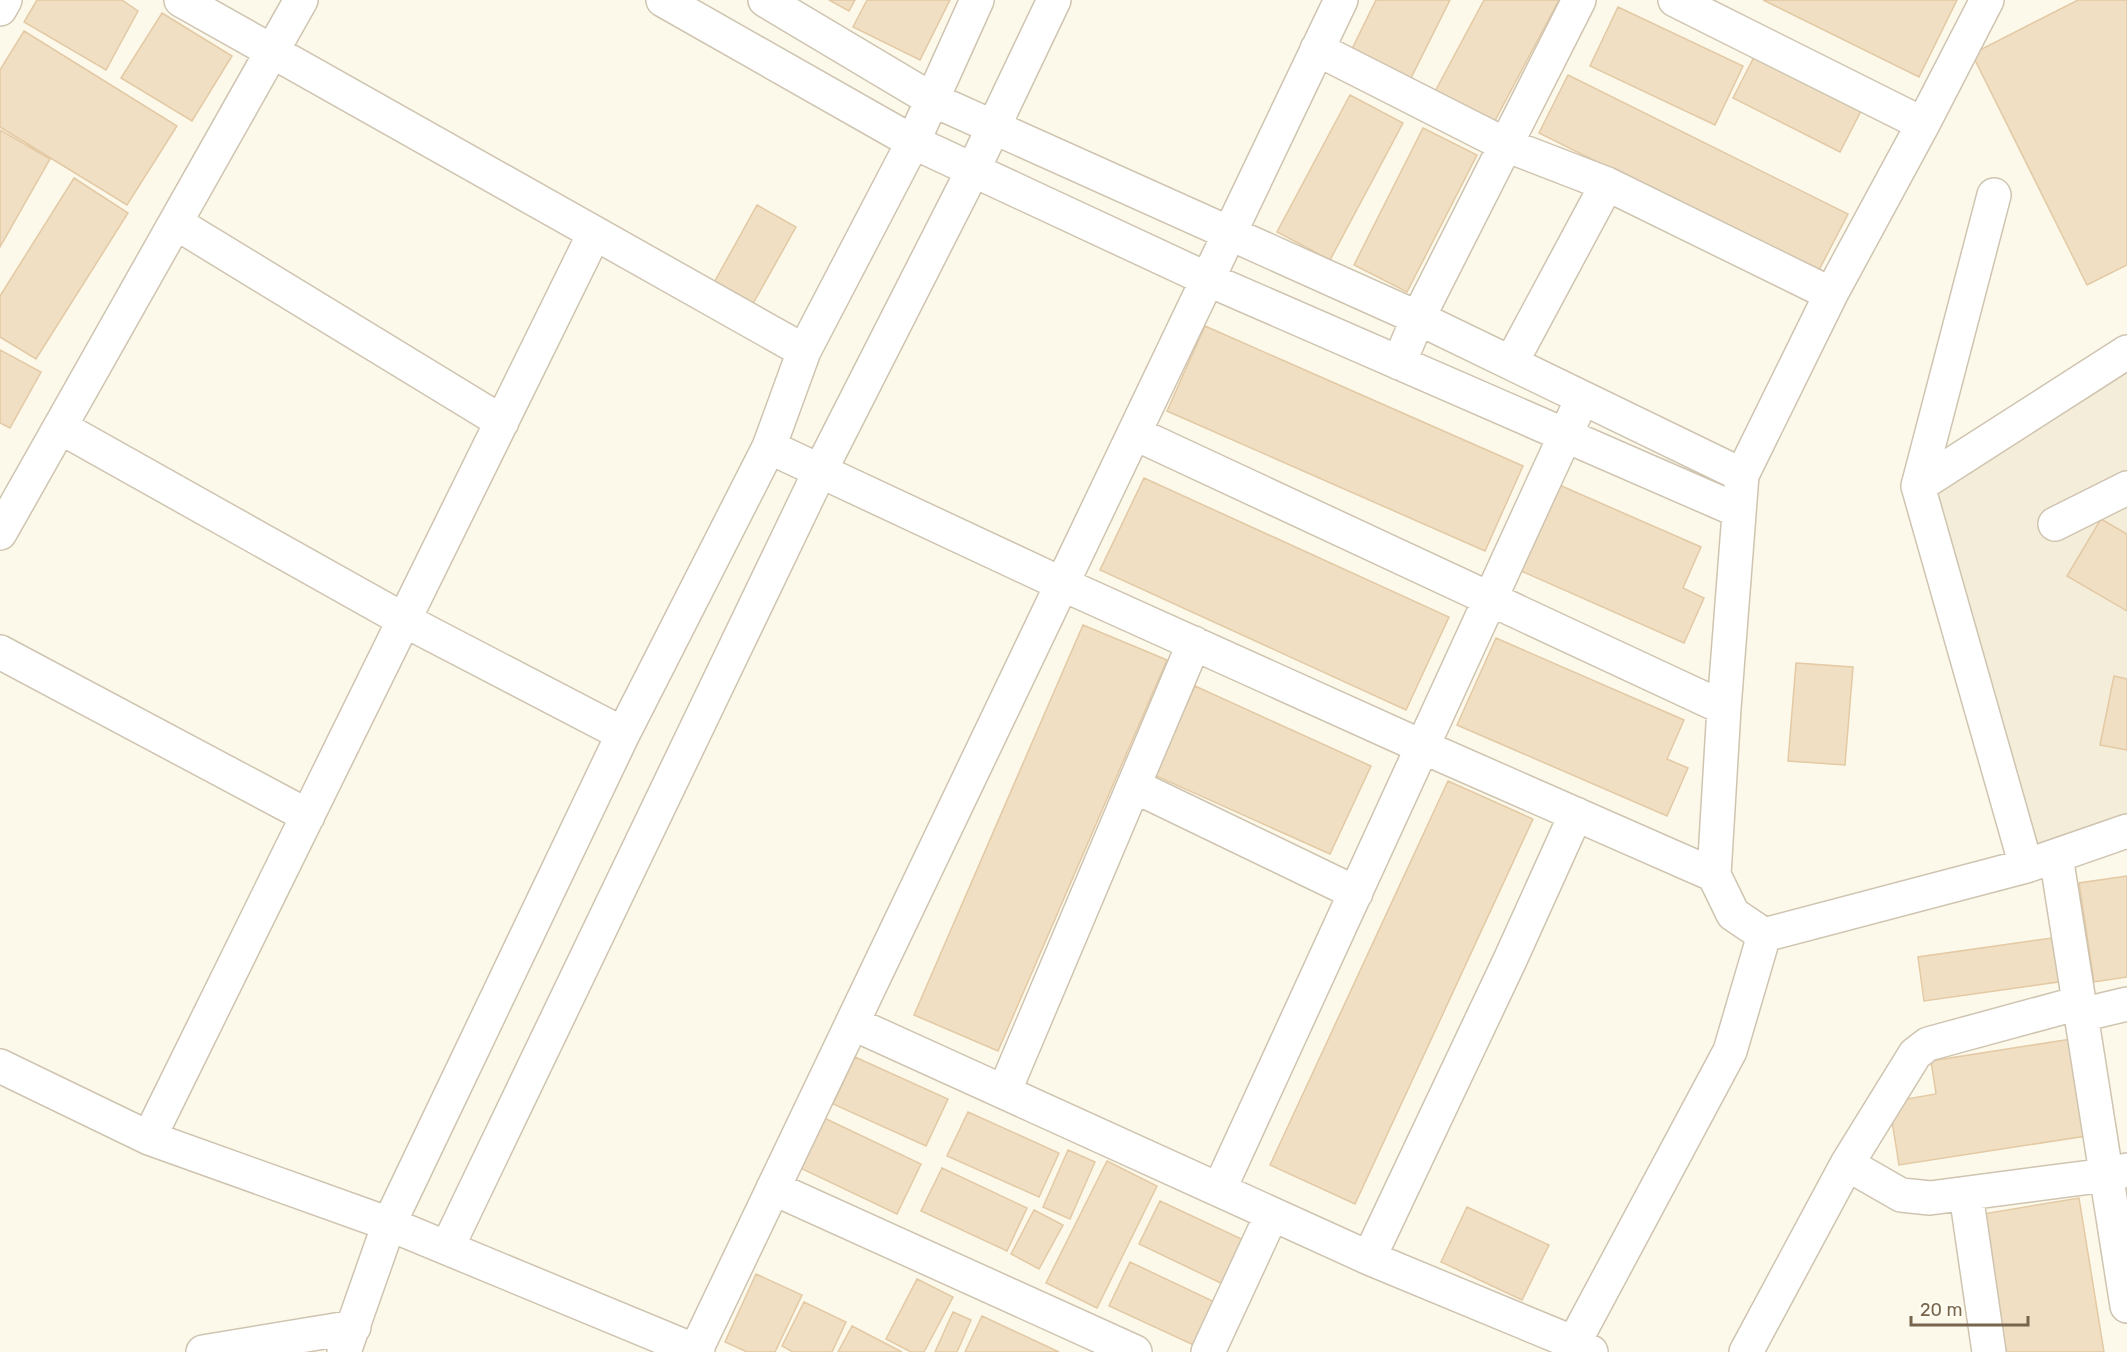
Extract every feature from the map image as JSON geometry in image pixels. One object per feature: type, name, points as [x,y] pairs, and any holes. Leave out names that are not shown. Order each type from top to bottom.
[{"type":"street","points":[[0,9],[5,0]]},
{"type":"street","points":[[181,0],[804,351]]},
{"type":"street","points":[[0,533],[302,0]]},
{"type":"street","points":[[663,0],[913,142],[1207,279],[1739,511]]},
{"type":"street","points":[[765,0],[931,99],[1418,318],[1742,475]]},
{"type":"street","points":[[203,1352],[349,1340],[389,1224],[623,734],[769,447],[804,351],[913,142],[977,0]]},
{"type":"street","points":[[447,1248],[820,471],[973,170],[1054,0]]},
{"type":"street","points":[[0,1066],[149,1138],[389,1224],[696,1352],[1341,0]]},
{"type":"street","points":[[1399,363],[1418,318],[1579,0]]},
{"type":"street","points":[[1675,0],[1923,124]]},
{"type":"street","points":[[1987,0],[1831,294],[1742,475],[1714,875],[1733,914],[1764,935],[2041,861],[2127,831]]},
{"type":"street","points":[[1317,49],[1506,145],[1607,184],[1831,294]]},
{"type":"street","points":[[1511,363],[1607,184]]},
{"type":"street","points":[[1994,195],[1918,486],[2041,861],[2080,1009],[2117,1172],[2127,1306]]},
{"type":"street","points":[[176,223],[502,422]]},
{"type":"street","points":[[149,1138],[594,234]]},
{"type":"street","points":[[1918,486],[2127,352]]},
{"type":"street","points":[[1219,1190],[1582,398]]},
{"type":"street","points":[[60,427],[404,620],[623,734]]},
{"type":"street","points":[[1134,433],[1724,708]]},
{"type":"street","points":[[769,447],[1062,584],[1714,875]]},
{"type":"street","points":[[2055,524],[2127,488]]},
{"type":"street","points":[[1004,1092],[1194,643]]},
{"type":"street","points":[[0,652],[308,816]]},
{"type":"street","points":[[1134,786],[1356,892]]},
{"type":"street","points":[[1369,1258],[1505,971],[1576,814]]},
{"type":"street","points":[[852,1023],[1369,1258],[1578,1349],[1730,1051],[1764,935]]},
{"type":"street","points":[[1746,1352],[1847,1164],[1910,1060],[1922,1047],[2080,1009],[2127,1004]]},
{"type":"street","points":[[1847,1164],[1901,1195],[1930,1198],[2117,1172]]},
{"type":"street","points":[[773,1188],[1135,1352]]},
{"type":"street","points":[[1966,1194],[1989,1352]]},
{"type":"street","points":[[1208,1352],[1272,1214]]},
{"type":"shaded area","points":[[2127,343],[2127,828],[2027,865],[1919,485]]},
{"type":"building","points":[[37,0],[122,0],[138,11],[106,70],[24,22]]},
{"type":"building","points":[[829,0],[855,0],[849,11]]},
{"type":"building","points":[[867,0],[950,0],[920,60],[853,27]]},
{"type":"building","points":[[1376,0],[1450,0],[1408,84],[1349,55]]},
{"type":"building","points":[[1484,0],[1559,0],[1490,130],[1431,99]]},
{"type":"building","points":[[1763,0],[1957,0],[1919,77]]},
{"type":"building","points":[[2078,0],[2127,0],[2127,265],[2087,285],[1972,54]]},
{"type":"building","points":[[1618,7],[1743,66],[1715,125],[1590,66]]},
{"type":"building","points":[[162,13],[232,56],[192,121],[121,78]]},
{"type":"building","points":[[24,31],[177,126],[127,205],[0,127],[0,70]]},
{"type":"building","points":[[1754,57],[1861,111],[1840,152],[1733,98]]},
{"type":"building","points":[[1568,75],[1848,214],[1818,272],[1539,133]]},
{"type":"building","points":[[1350,95],[1403,123],[1330,260],[1277,232]]},
{"type":"building","points":[[1423,128],[1477,155],[1407,292],[1354,265]]},
{"type":"building","points":[[0,130],[50,159],[0,247]]},
{"type":"building","points":[[74,178],[128,213],[36,359],[0,337],[0,296]]},
{"type":"building","points":[[757,205],[796,227],[750,309],[711,288]]},
{"type":"building","points":[[1205,326],[1523,466],[1485,551],[1167,411]]},
{"type":"building","points":[[0,350],[41,372],[10,428],[0,423]]},
{"type":"building","points":[[1144,478],[1449,617],[1406,710],[1100,570]]},
{"type":"building","points":[[1557,484],[1701,547],[1683,588],[1704,598],[1684,643],[1519,570]]},
{"type":"building","points":[[2101,519],[2127,534],[2127,611],[2067,576]]},
{"type":"building","points":[[1083,625],[1167,660],[998,1051],[914,1015]]},
{"type":"building","points":[[1496,638],[1684,720],[1667,759],[1688,768],[1667,816],[1457,725]]},
{"type":"building","points":[[1796,663],[1853,667],[1845,765],[1788,761]]},
{"type":"building","points":[[2114,676],[2127,679],[2127,750],[2100,745]]},
{"type":"building","points":[[1195,686],[1371,766],[1330,854],[1154,775]]},
{"type":"building","points":[[1448,781],[1533,819],[1355,1204],[1270,1165]]},
{"type":"building","points":[[2127,876],[2127,977],[2094,982],[2079,883]]},
{"type":"building","points":[[2059,937],[2065,981],[1924,1001],[1918,957]]},
{"type":"building","points":[[2071,1039],[2086,1136],[1899,1165],[1889,1102],[1936,1094],[1931,1061]]},
{"type":"building","points":[[855,1057],[948,1099],[926,1146],[833,1104]]},
{"type":"building","points":[[968,1112],[1059,1153],[1039,1197],[947,1156]]},
{"type":"building","points":[[818,1115],[921,1164],[897,1214],[794,1165]]},
{"type":"building","points":[[1068,1150],[1095,1162],[1070,1219],[1043,1207]]},
{"type":"building","points":[[1107,1161],[1157,1186],[1097,1308],[1046,1283]]},
{"type":"building","points":[[942,1168],[1027,1208],[1007,1251],[921,1211]]},
{"type":"building","points":[[2079,1198],[2104,1352],[2006,1352],[1983,1214]]},
{"type":"building","points":[[1160,1201],[1248,1242],[1227,1286],[1139,1244]]},
{"type":"building","points":[[1467,1207],[1549,1245],[1522,1300],[1441,1262]]},
{"type":"building","points":[[1034,1210],[1063,1225],[1039,1269],[1011,1254]]},
{"type":"building","points":[[1130,1262],[1219,1304],[1198,1347],[1109,1306]]},
{"type":"building","points":[[756,1274],[802,1295],[775,1352],[747,1352],[725,1342]]},
{"type":"building","points":[[917,1279],[953,1297],[924,1352],[911,1352],[886,1339]]},
{"type":"building","points":[[804,1302],[846,1322],[832,1352],[793,1352],[782,1346]]},
{"type":"building","points":[[953,1312],[971,1320],[957,1352],[935,1352]]},
{"type":"building","points":[[982,1316],[1059,1352],[965,1352]]},
{"type":"building","points":[[852,1326],[902,1352],[838,1352]]}]
